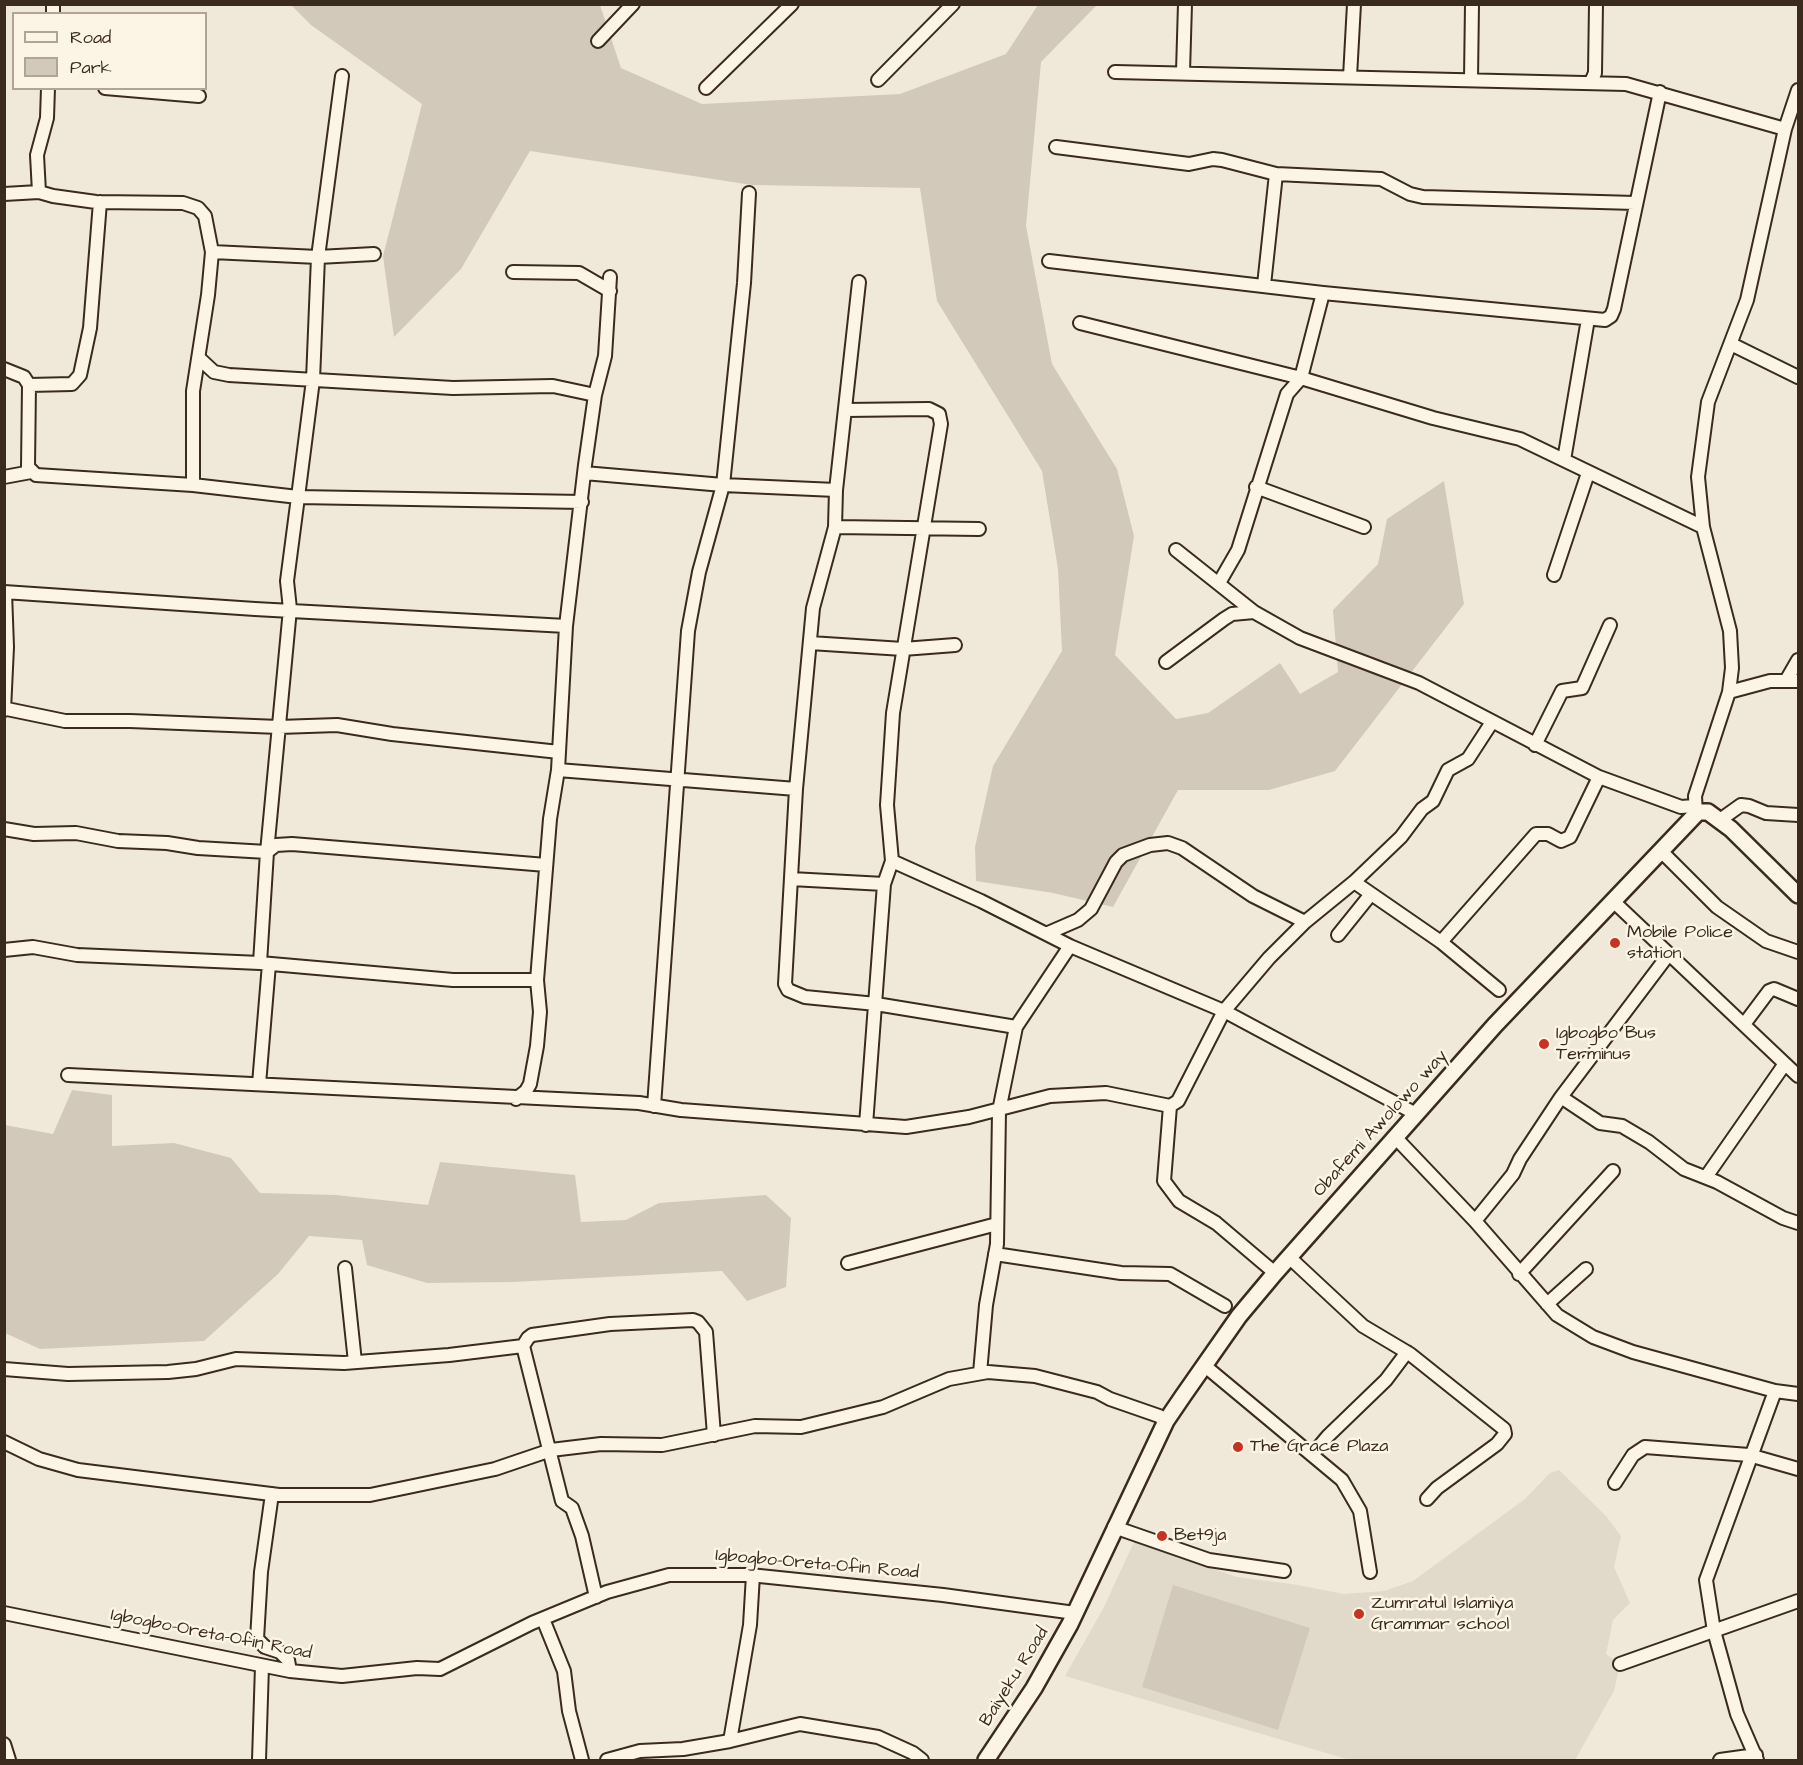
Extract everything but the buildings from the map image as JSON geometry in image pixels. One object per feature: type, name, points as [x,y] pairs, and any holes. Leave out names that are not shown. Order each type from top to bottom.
[{"type":"main road","points":[[1695,810],[1703,811],[1720,820],[1798,895]]},
{"type":"main road","name":"Obafemi Awolowo way","points":[[1075,1613],[1166,1421],[1239,1316],[1495,1025],[1661,851],[1695,810]]},
{"type":"main road","name":"Baiyeku Road","points":[[986,1761],[1034,1688],[1075,1613]]},
{"type":"street","points":[[598,41],[633,4]]},
{"type":"street","points":[[706,88],[792,4]]},
{"type":"street","points":[[878,80],[954,4]]},
{"type":"street","points":[[1183,72],[1185,4]]},
{"type":"street","points":[[1350,77],[1353,4]]},
{"type":"street","points":[[1471,79],[1472,4]]},
{"type":"street","points":[[1591,81],[1595,74],[1596,4]]},
{"type":"street","points":[[1115,72],[1591,81],[1626,84],[1660,92],[1785,129]]},
{"type":"street","points":[[260,1084],[267,852],[290,609],[287,580],[313,380],[318,257],[342,76]]},
{"type":"street","points":[[39,192],[36,155],[46,118],[48,90]]},
{"type":"street","points":[[129,90],[200,96]]},
{"type":"street","points":[[1176,549],[1254,612],[1300,638],[1419,683],[1599,777],[1695,810],[1729,692],[1732,668],[1730,631],[1703,526],[1698,477],[1708,402],[1747,300],[1785,129],[1798,90]]},
{"type":"street","points":[[1049,261],[1323,293],[1605,320],[1611,316],[1660,92]]},
{"type":"street","points":[[1056,147],[1189,164],[1212,159],[1222,160],[1276,174],[1381,180],[1410,194],[1423,197],[1635,203]]},
{"type":"street","points":[[1264,285],[1276,174]]},
{"type":"street","points":[[4,194],[39,192],[100,202],[183,203],[198,208],[205,216],[212,252],[200,359],[193,391],[193,485]]},
{"type":"street","points":[[654,1106],[688,631],[699,572],[723,485],[744,283],[749,193]]},
{"type":"street","points":[[29,385],[72,384],[80,375],[90,328],[100,202]]},
{"type":"street","points":[[212,252],[318,257],[374,254]]},
{"type":"street","points":[[513,272],[579,273],[610,291]]},
{"type":"street","points":[[516,1099],[526,1091],[530,1084],[540,1012],[537,980],[546,865],[558,770],[566,626],[584,473],[596,395],[605,356],[610,277]]},
{"type":"street","points":[[859,282],[836,490],[835,527],[818,585],[810,643],[796,789],[784,984],[788,990],[805,997],[876,1004],[1016,1027]]},
{"type":"street","points":[[1219,583],[1238,550],[1287,394],[1301,378],[1323,293]]},
{"type":"street","points":[[1564,460],[1588,319]]},
{"type":"street","points":[[1080,323],[1301,378],[1433,418],[1520,439],[1703,526]]},
{"type":"street","points":[[1731,344],[1798,377]]},
{"type":"street","points":[[200,359],[213,372],[229,375],[453,388],[552,386],[596,395]]},
{"type":"street","points":[[4,369],[24,377],[29,385],[28,466],[31,472]]},
{"type":"street","points":[[845,410],[929,409],[939,414],[941,424],[893,713],[887,805],[892,861],[884,884],[866,1125]]},
{"type":"street","points":[[4,477],[31,472],[193,485],[298,497],[582,502]]},
{"type":"street","points":[[584,473],[723,485],[836,490]]},
{"type":"street","points":[[1554,575],[1588,473]]},
{"type":"street","points":[[1256,487],[1364,528]]},
{"type":"street","points":[[835,527],[979,529]]},
{"type":"street","points":[[559,752],[392,734],[337,725],[279,727],[130,721],[65,721],[6,709],[5,592],[255,609],[290,609],[566,626]]},
{"type":"street","points":[[1166,662],[1232,614],[1254,612]]},
{"type":"street","points":[[1535,745],[1562,691],[1582,688],[1610,625]]},
{"type":"street","points":[[810,643],[903,649],[955,645]]},
{"type":"street","points":[[1729,692],[1793,680],[1798,660]]},
{"type":"street","points":[[68,1075],[654,1106],[866,1125],[906,1126],[999,1110],[1050,1096],[1106,1093],[1170,1106],[1178,1101],[1224,1011],[1269,958],[1305,922],[1354,882],[1401,837],[1422,809],[1433,801],[1448,770],[1468,759],[1492,722]]},
{"type":"street","points":[[558,770],[796,789]]},
{"type":"street","points":[[1441,942],[1450,935],[1506,865],[1536,834],[1548,834],[1561,841],[1570,837],[1599,777]]},
{"type":"street","points":[[1720,820],[1741,805],[1766,813],[1798,815]]},
{"type":"street","points":[[4,829],[34,834],[76,833],[118,841],[267,852],[276,845],[292,844],[546,865]]},
{"type":"street","points":[[1048,933],[1078,920],[1091,909],[1116,862],[1123,855],[1150,845],[1168,843],[1182,848],[1253,896],[1305,922]]},
{"type":"street","points":[[1661,851],[1717,907],[1766,941],[1798,952]]},
{"type":"street","points":[[892,861],[1048,933],[1070,946],[1224,1011],[1416,1114]]},
{"type":"street","points":[[791,879],[884,884]]},
{"type":"street","points":[[1354,882],[1441,942],[1499,990]]},
{"type":"street","points":[[1338,935],[1371,894]]},
{"type":"street","points":[[1613,901],[1745,1023],[1798,1076]]},
{"type":"street","points":[[980,1373],[986,1305],[995,1254],[999,1110],[1016,1027],[1070,946]]},
{"type":"street","points":[[4,950],[33,947],[77,955],[265,963],[453,980],[537,980]]},
{"type":"street","points":[[1475,1221],[1514,1174],[1520,1159],[1561,1096],[1669,954]]},
{"type":"street","points":[[1745,1023],[1769,991],[1774,989],[1797,993]]},
{"type":"street","points":[[1706,1177],[1785,1065]]},
{"type":"street","points":[[1561,1096],[1600,1123],[1622,1126],[1649,1142],[1684,1169],[1706,1177],[1783,1218],[1798,1222]]},
{"type":"street","points":[[1170,1106],[1164,1181],[1179,1201],[1216,1223],[1275,1273]]},
{"type":"street","points":[[1395,1137],[1475,1221],[1557,1315],[1593,1337],[1633,1352],[1775,1391],[1798,1394]]},
{"type":"street","points":[[1519,1274],[1613,1171]]},
{"type":"street","points":[[848,1263],[997,1224]]},
{"type":"street","points":[[995,1254],[1121,1273],[1170,1274],[1225,1306]]},
{"type":"street","points":[[1289,1257],[1363,1326],[1407,1352],[1505,1432],[1497,1444],[1437,1488],[1427,1499]]},
{"type":"street","points":[[345,1268],[355,1362]]},
{"type":"street","points":[[1547,1304],[1586,1269]]},
{"type":"street","points":[[4,1369],[68,1374],[168,1372],[196,1369],[236,1359],[355,1362],[449,1355],[523,1346],[532,1335],[621,1323],[698,1322],[706,1332],[714,1435]]},
{"type":"street","points":[[523,1346],[562,1500],[572,1508],[582,1536],[597,1597]]},
{"type":"street","points":[[1312,1455],[1328,1436],[1386,1380],[1407,1352]]},
{"type":"street","points":[[1204,1366],[1342,1480],[1360,1511],[1370,1572]]},
{"type":"street","points":[[4,1442],[39,1459],[78,1470],[272,1494],[370,1495],[495,1469],[551,1450],[601,1444],[662,1445],[755,1426],[801,1427],[883,1407],[949,1379],[980,1373],[1035,1376],[1077,1387],[1148,1411],[1166,1421]]},
{"type":"street","points":[[1720,1761],[1757,1758],[1737,1714],[1714,1631],[1706,1580],[1749,1455],[1775,1391]]},
{"type":"street","points":[[1614,1483],[1633,1455],[1645,1447],[1749,1455],[1798,1469]]},
{"type":"street","points":[[272,1494],[261,1572],[257,1638],[265,1647],[280,1652],[288,1660],[290,1671]]},
{"type":"street","points":[[1114,1527],[1209,1560],[1284,1571]]},
{"type":"street","name":"Igbogbo-Oreta-Ofin Road","points":[[4,1613],[262,1666],[342,1676],[417,1668],[440,1669],[543,1618],[597,1597],[669,1575],[753,1575],[910,1591],[1075,1613]]},
{"type":"street","points":[[730,1741],[750,1625],[753,1575]]},
{"type":"street","points":[[1620,1664],[1798,1601]]},
{"type":"street","points":[[543,1618],[564,1671],[569,1711],[582,1761]]},
{"type":"street","points":[[259,1761],[262,1666]]},
{"type":"street","points":[[607,1761],[640,1751],[683,1749],[730,1741],[800,1724],[878,1737],[913,1753],[922,1761]]},
{"type":"street","points":[[4,1744],[9,1761]]},
{"type":"shaded area","name":"Zumratul Islamiya Grammar school","points":[[1559,1470],[1606,1516],[1621,1536],[1614,1567],[1630,1603],[1613,1620],[1606,1654],[1620,1664],[1614,1691],[1575,1760],[1350,1760],[1065,1676],[1103,1609],[1134,1542],[1237,1577],[1344,1594],[1384,1591],[1413,1581],[1525,1499],[1550,1473]]},
{"type":"green space","points":[[291,5],[600,5],[621,68],[702,104],[900,94],[1006,54],[1038,5],[1097,5],[1041,62],[1026,226],[1052,364],[1117,469],[1134,536],[1115,655],[1176,719],[1208,713],[1280,663],[1300,694],[1338,672],[1333,610],[1378,564],[1387,519],[1444,481],[1464,604],[1335,771],[1269,790],[1178,790],[1113,907],[1053,893],[976,881],[975,847],[993,766],[1062,651],[1058,569],[1042,471],[937,301],[920,188],[752,185],[530,151],[461,269],[394,337],[383,256],[422,104],[311,25]]},
{"type":"green space","points":[[72,1090],[112,1095],[112,1146],[174,1143],[231,1158],[260,1193],[336,1195],[428,1205],[440,1162],[575,1175],[581,1222],[626,1220],[659,1203],[766,1195],[791,1218],[786,1287],[747,1301],[722,1271],[513,1282],[427,1283],[367,1265],[362,1240],[309,1236],[278,1274],[204,1341],[40,1349],[5,1333],[5,1125],[53,1134]]},
{"type":"green space","points":[[1173,1585],[1310,1628],[1278,1730],[1142,1687]]},
{"type":"place","name":"Mobile Police station","points":[[1615,943]]},
{"type":"place","name":"Igbogbo Bus Terminus","points":[[1544,1044]]},
{"type":"place","name":"The Grace Plaza","points":[[1238,1447]]},
{"type":"place","name":"Bet9ja","points":[[1162,1536]]},
{"type":"place","name":"Zumratul Islamiya Grammar school","points":[[1359,1614]]}]
